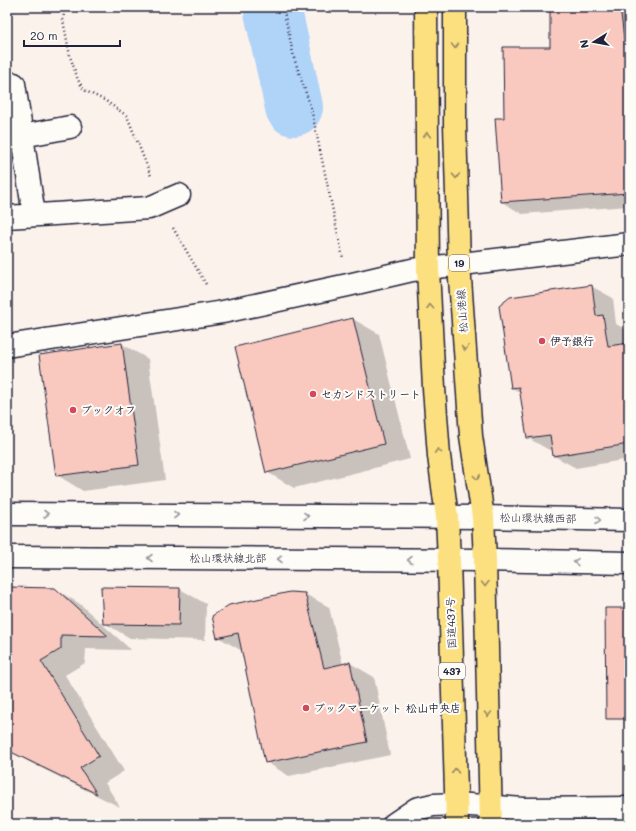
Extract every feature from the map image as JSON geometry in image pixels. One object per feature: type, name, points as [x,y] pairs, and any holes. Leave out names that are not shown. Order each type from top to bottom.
[{"type":"main road","points":[[426,7],[428,269],[439,456],[447,517]]},
{"type":"main road","name":"松山港線","points":[[455,7],[455,125],[459,264],[471,436],[483,517]]},
{"type":"main road","name":"国道437号","points":[[447,517],[457,814]]},
{"type":"main road","points":[[483,517],[491,815]]},
{"type":"street","points":[[14,84],[34,215]]},
{"type":"street","points":[[22,136],[70,127]]},
{"type":"street","points":[[7,217],[149,208],[170,199]]},
{"type":"street","points":[[7,346],[223,312],[412,270],[629,244]]},
{"type":"street","points":[[7,514],[447,517]]},
{"type":"street","name":"松山環状線西部","points":[[447,517],[629,520]]},
{"type":"street","name":"松山環状線北部","points":[[7,557],[449,560]]},
{"type":"street","points":[[449,560],[629,563]]},
{"type":"street","points":[[394,824],[416,809],[433,805],[457,814],[491,815],[524,809],[629,808]]},
{"type":"path","points":[[65,7],[63,20],[70,56],[78,80],[84,90],[106,101],[127,116],[170,199],[170,224],[223,312]]},
{"type":"path","points":[[283,7],[294,58],[311,108],[348,285]]},
{"type":"building","points":[[550,7],[620,7],[629,77],[629,193],[501,202],[495,118],[504,118],[503,47],[550,47]]},
{"type":"building","points":[[592,285],[596,316],[603,315],[608,346],[629,343],[629,444],[553,456],[550,435],[527,438],[519,387],[511,388],[499,306],[510,297]]},
{"type":"building","points":[[353,318],[384,444],[266,473],[235,347]]},
{"type":"building","points":[[122,343],[139,465],[56,476],[39,355]]},
{"type":"building","points":[[7,587],[55,588],[108,636],[61,635],[61,649],[41,661],[99,756],[80,768],[97,794],[7,750]]},
{"type":"building","points":[[101,587],[180,588],[179,625],[103,624]]},
{"type":"building","name":"ブックマーケット 松山中央店","points":[[290,592],[305,593],[324,668],[350,662],[367,742],[265,763],[238,633],[217,638],[212,616],[229,605]]},
{"type":"building","points":[[605,608],[629,608],[629,719],[606,719]]},
{"type":"waterway","points":[[272,7],[294,107]]},
{"type":"place","name":"伊予銀行","points":[[542,341]]},
{"type":"place","name":"セカンドストリート","points":[[313,394]]},
{"type":"place","name":"ブックオフ","points":[[73,410]]},
{"type":"place","name":"ブックマーケット 松山中央店","points":[[306,708]]}]
